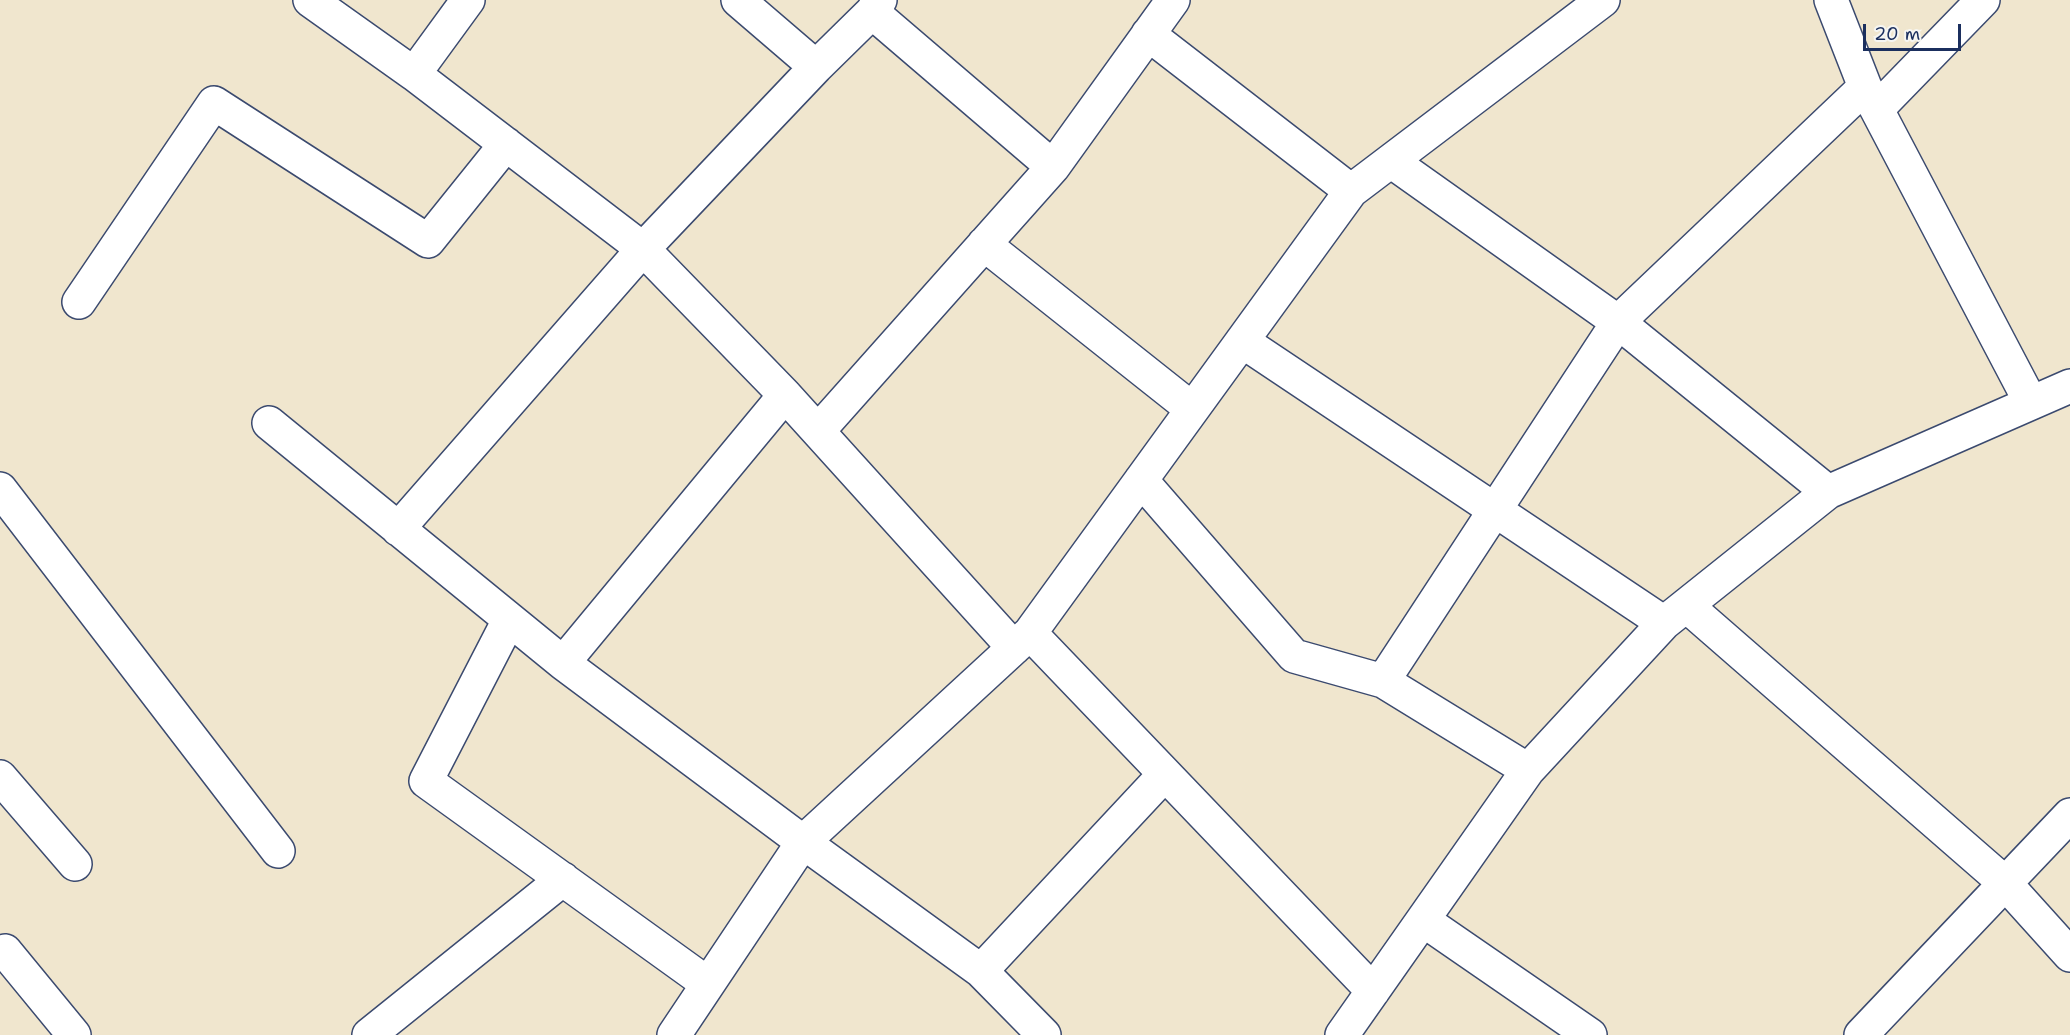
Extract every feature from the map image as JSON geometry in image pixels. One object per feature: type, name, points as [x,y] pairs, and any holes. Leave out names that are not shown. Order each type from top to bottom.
[{"type":"street","points":[[310,0],[414,74],[643,249],[1022,641],[1165,774],[1373,991]]},
{"type":"street","points":[[414,74],[468,0]]},
{"type":"street","points":[[738,0],[816,67]]},
{"type":"street","points":[[818,431],[1053,167],[1173,0]]},
{"type":"street","points":[[674,1035],[803,842],[1022,641],[1351,191],[1603,0]]},
{"type":"street","points":[[1831,0],[1871,98],[2031,403]]},
{"type":"street","points":[[1383,681],[1618,322],[1983,0]]},
{"type":"street","points":[[398,529],[643,249],[876,6],[1053,167]]},
{"type":"street","points":[[1148,34],[1351,191]]},
{"type":"street","points":[[79,302],[214,103],[428,241],[506,144]]},
{"type":"street","points":[[1391,161],[1618,322],[1828,492]]},
{"type":"street","points":[[984,244],[1192,409]]},
{"type":"street","points":[[1242,341],[1494,510],[1676,614],[2005,883],[2070,955]]},
{"type":"street","points":[[1342,1035],[1528,770],[1676,614],[1828,492],[2070,386]]},
{"type":"street","points":[[563,663],[785,395]]},
{"type":"street","points":[[269,423],[563,663],[981,971],[1044,1035]]},
{"type":"street","points":[[1141,480],[1294,656],[1383,681],[1528,770]]},
{"type":"street","points":[[0,489],[278,851]]},
{"type":"street","points":[[509,620],[426,781],[708,984]]},
{"type":"street","points":[[981,971],[1165,774]]},
{"type":"street","points":[[0,777],[75,864]]},
{"type":"street","points":[[1861,1035],[2070,815]]},
{"type":"street","points":[[369,1035],[563,879]]},
{"type":"street","points":[[1423,920],[1590,1035]]},
{"type":"street","points":[[5,951],[74,1035]]}]
